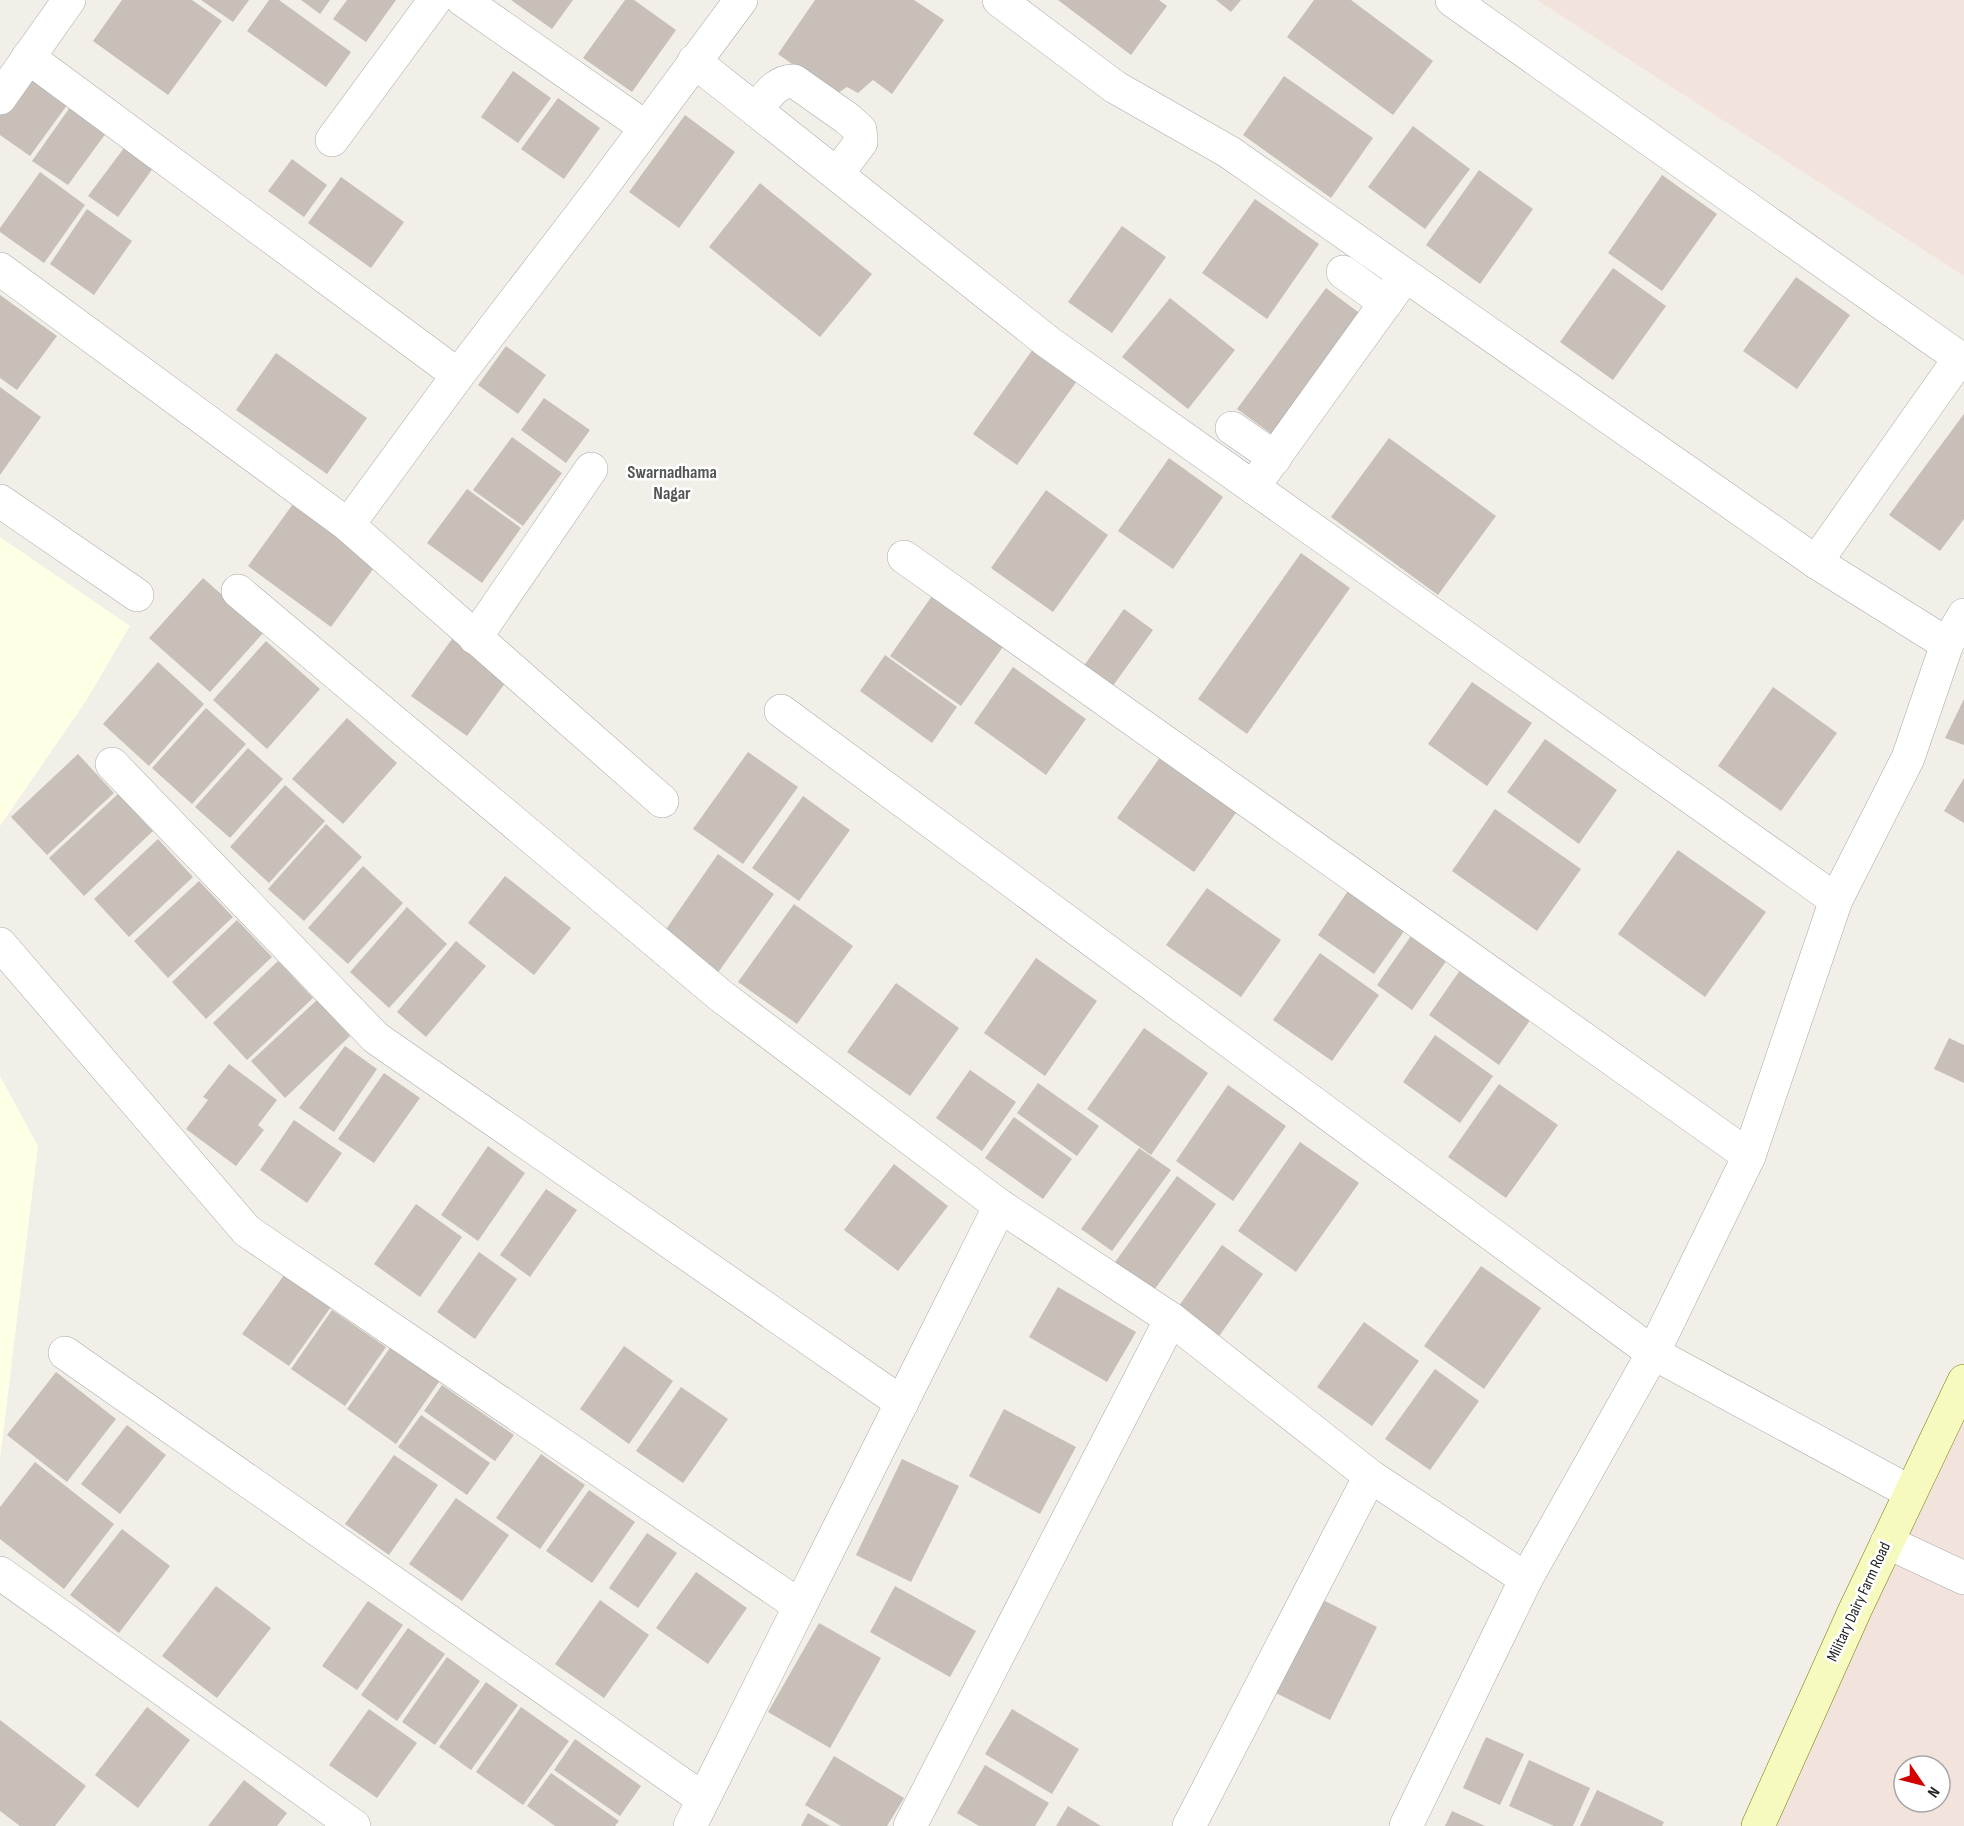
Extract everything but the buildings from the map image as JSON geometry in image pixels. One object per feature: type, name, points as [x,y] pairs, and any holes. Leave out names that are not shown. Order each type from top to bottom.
[{"type":"main road","name":"Military Dairy Farm Road","points":[[1758,1826],[1910,1492],[1964,1381]]},
{"type":"street","points":[[0,98],[69,0]]},
{"type":"street","points":[[332,140],[435,0]]},
{"type":"street","points":[[463,0],[645,127]]},
{"type":"street","points":[[348,525],[458,375],[741,0]]},
{"type":"street","points":[[999,0],[1115,87],[1229,152],[1816,562],[1947,644]]},
{"type":"street","points":[[1452,0],[1962,360],[1816,562]]},
{"type":"street","points":[[28,57],[458,375]]},
{"type":"street","points":[[694,61],[1048,342],[1836,900]]},
{"type":"street","points":[[756,110],[779,84],[786,80],[794,81],[848,119],[860,130],[861,142],[837,174]]},
{"type":"street","points":[[0,269],[348,525],[662,801]]},
{"type":"street","points":[[1343,272],[1386,303]]},
{"type":"street","points":[[1253,488],[1405,276]]},
{"type":"street","points":[[1232,428],[1275,458]]},
{"type":"street","points":[[475,638],[591,469]]},
{"type":"street","points":[[0,501],[137,595]]},
{"type":"street","points":[[904,557],[1749,1156]]},
{"type":"street","points":[[238,591],[721,996],[1000,1206],[1171,1319],[1370,1476],[1526,1579]]},
{"type":"street","points":[[1406,1826],[1526,1579],[1653,1353],[1749,1156],[1836,900],[1908,758],[1947,644],[1964,615]]},
{"type":"street","points":[[782,711],[1653,1353],[1910,1492]]},
{"type":"street","points":[[112,764],[376,1038],[902,1403]]},
{"type":"street","points":[[0,944],[247,1231],[800,1606]]},
{"type":"street","points":[[65,1353],[697,1812],[1000,1206]]},
{"type":"street","points":[[910,1826],[1171,1319]]},
{"type":"street","points":[[1190,1826],[1370,1476]]},
{"type":"street","points":[[1887,1542],[1964,1578]]},
{"type":"street","points":[[0,1573],[354,1826]]},
{"type":"shaded area","points":[[1537,0],[1964,0],[1964,276]]},
{"type":"shaded area","points":[[0,537],[130,626],[86,701],[0,826]]},
{"type":"shaded area","points":[[0,1076],[38,1146],[0,1459]]},
{"type":"shaded area","points":[[1964,1385],[1964,1826],[1759,1826]]},
{"type":"district","name":"Swarnadhama Nagar","points":[[672,482]]}]
